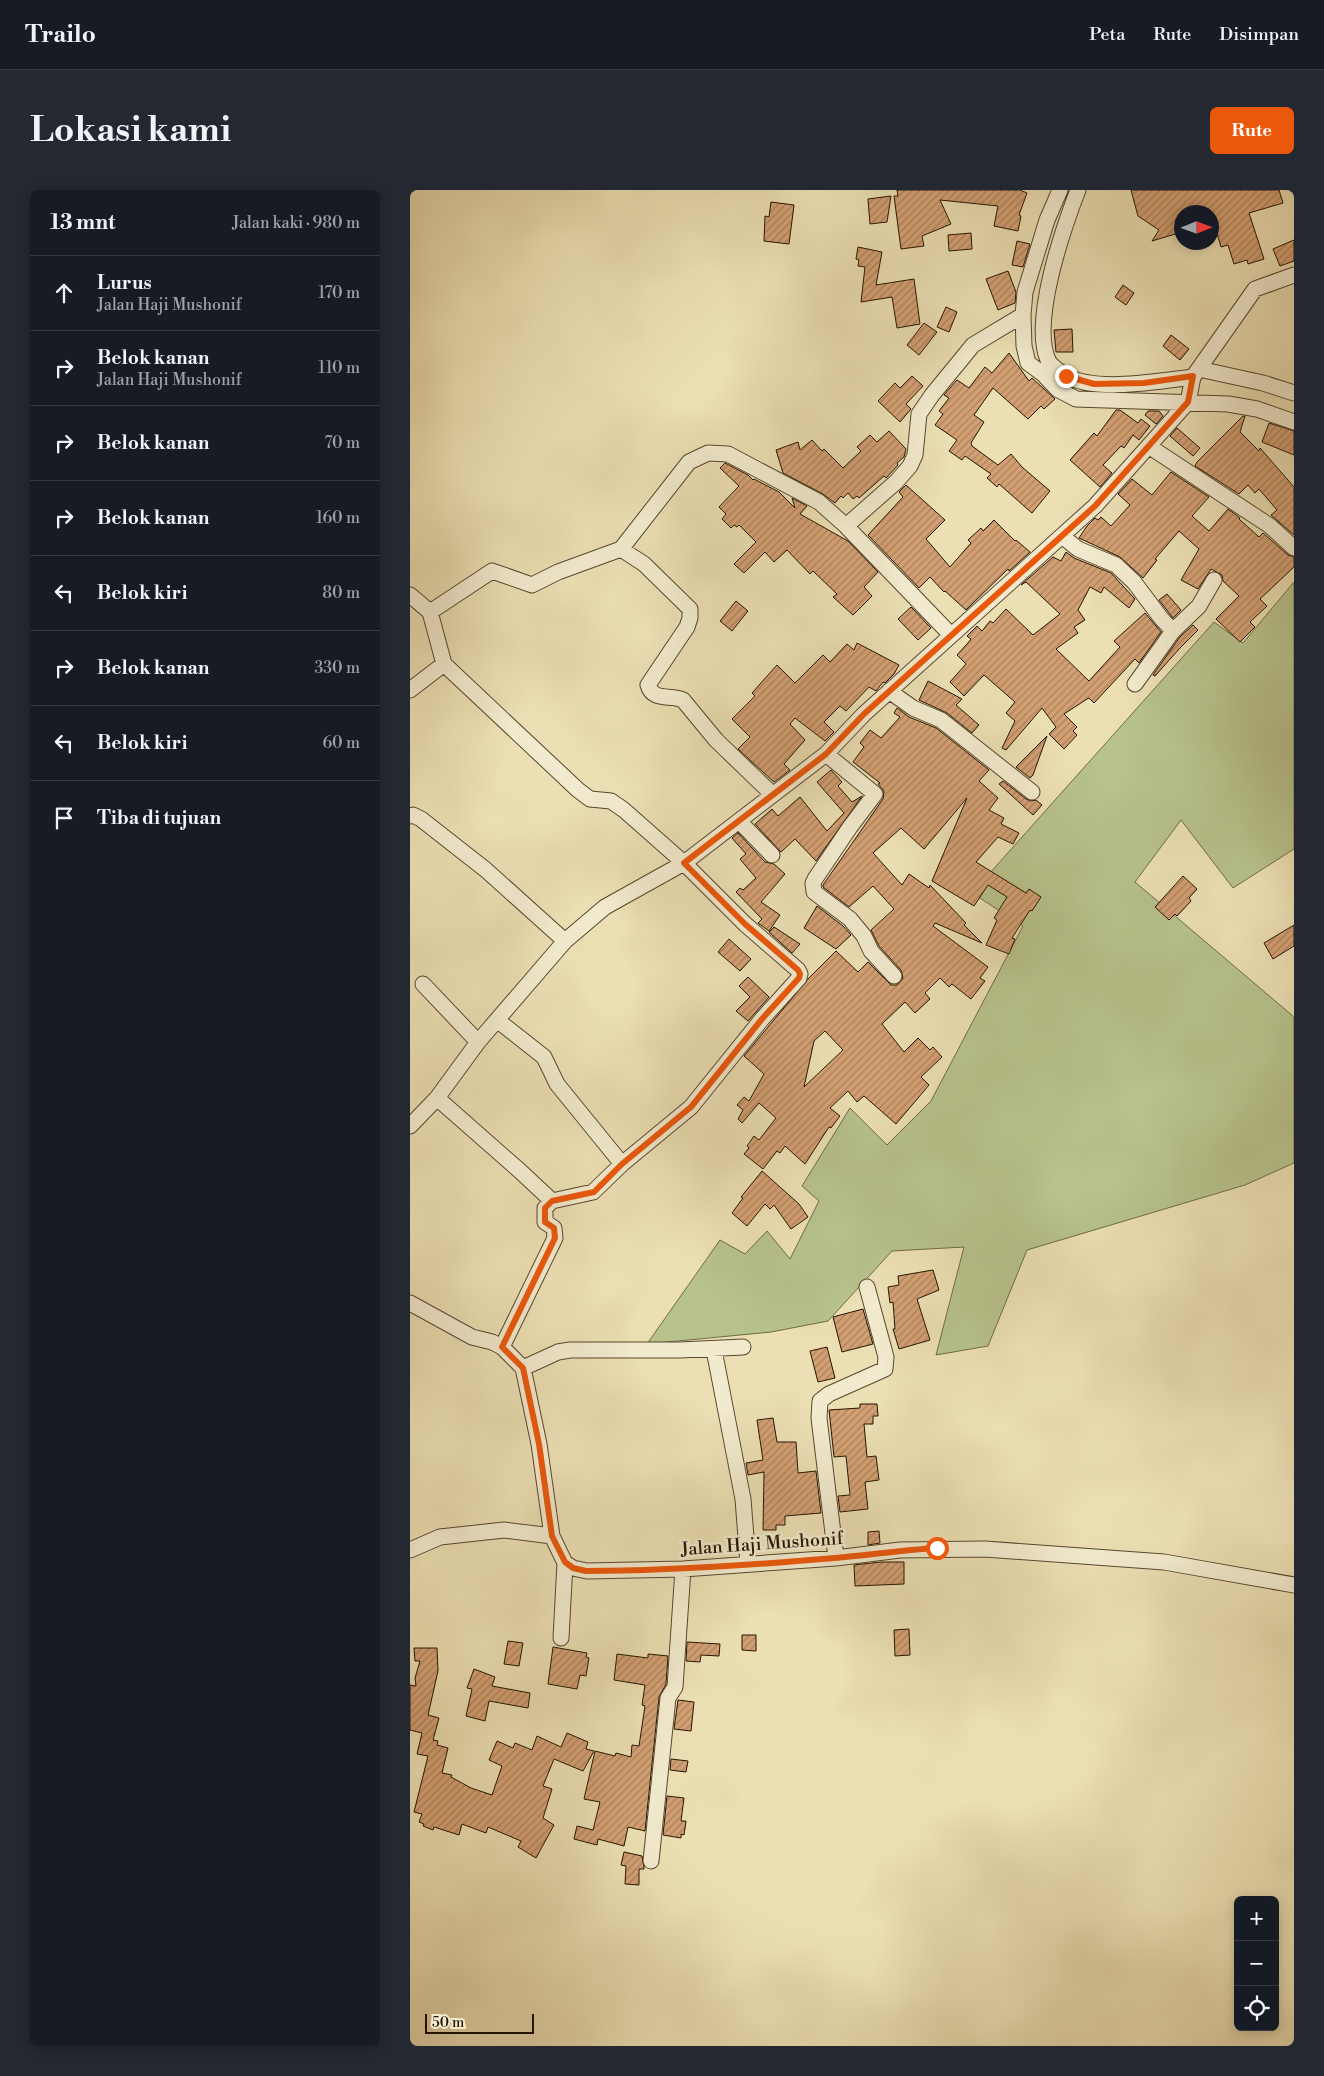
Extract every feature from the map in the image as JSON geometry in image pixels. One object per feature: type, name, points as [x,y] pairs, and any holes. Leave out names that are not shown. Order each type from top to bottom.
[{"type":"street","points":[[1060,190],[1047,220],[1025,292],[1023,315],[1024,346],[1028,363],[1043,374],[1057,389],[1076,399],[1192,385],[1228,404],[1257,408],[1294,422]]},
{"type":"street","points":[[1078,190],[1065,225],[1048,289],[1043,340],[1048,362],[1066,376],[1094,384],[1144,383],[1192,385],[1263,383],[1294,393]]},
{"type":"street","points":[[410,1126],[437,1098],[478,1042],[565,941],[605,908],[684,863],[826,754],[864,714],[1095,506],[1150,447],[1255,289],[1294,275]]},
{"type":"street","points":[[846,526],[896,482],[910,466],[915,455],[919,414],[973,345],[1023,315]]},
{"type":"street","points":[[1150,447],[1270,526],[1294,548]]},
{"type":"street","points":[[430,612],[492,571],[532,585],[558,572],[621,549],[689,462],[708,453],[728,454],[795,488],[818,502],[846,526],[951,635]]},
{"type":"street","points":[[1062,536],[1078,549],[1095,558],[1116,565],[1134,582],[1173,631]]},
{"type":"street","points":[[621,549],[644,564],[690,609],[687,627],[648,685],[650,691],[660,697],[676,696],[683,700],[716,740],[772,794]]},
{"type":"street","points":[[1135,684],[1173,631],[1199,606],[1214,580]]},
{"type":"street","points":[[410,595],[430,612],[444,664],[578,790],[590,799],[610,801],[616,804],[684,863],[745,924],[798,970],[800,974],[799,978],[762,1019],[691,1107],[622,1164],[594,1192],[552,1201],[545,1208],[545,1222],[554,1228],[555,1238],[502,1347]]},
{"type":"street","points":[[410,690],[444,664]]},
{"type":"street","points":[[890,692],[913,708],[941,720],[1032,792]]},
{"type":"street","points":[[826,754],[875,794],[815,879],[813,883],[814,892],[850,919],[864,936],[871,951],[894,976]]},
{"type":"street","points":[[410,816],[413,815],[420,819],[486,870],[565,941]]},
{"type":"street","points":[[739,820],[772,855]]},
{"type":"street","points":[[423,984],[478,1042]]},
{"type":"street","points":[[497,1020],[544,1057],[557,1084],[622,1164]]},
{"type":"street","points":[[437,1098],[520,1170],[552,1201]]},
{"type":"street","points":[[836,1558],[819,1418],[820,1401],[829,1394],[885,1369],[886,1356],[868,1286]]},
{"type":"street","points":[[410,1303],[472,1337],[492,1342],[502,1347],[523,1368],[541,1454],[552,1536],[565,1562],[561,1638]]},
{"type":"street","points":[[523,1368],[558,1352],[570,1350],[714,1350],[743,1347]]},
{"type":"street","points":[[714,1350],[743,1499],[748,1564]]},
{"type":"street","points":[[410,1550],[440,1537],[504,1530],[552,1536]]},
{"type":"street","name":"Jalan Haji Mushonif","points":[[565,1562],[573,1568],[586,1571],[683,1569],[836,1558],[900,1550],[985,1549],[1164,1562],[1294,1585]]},
{"type":"street","points":[[651,1862],[668,1698],[675,1687],[683,1569]]},
{"type":"green space","points":[[1294,582],[1294,849],[1233,888],[1181,820],[1135,882],[1294,1017],[1294,1163],[1245,1185],[1027,1250],[988,1346],[936,1355],[964,1247],[892,1251],[828,1321],[771,1332],[647,1344],[720,1240],[745,1254],[767,1231],[790,1259],[819,1201],[802,1186],[850,1108],[887,1145],[931,1101],[1023,926],[972,893],[1214,622],[1243,643]]},
{"type":"building","points":[[897,190],[1020,190],[1027,193],[1019,215],[1021,216],[1018,231],[994,226],[998,206],[940,200],[951,224],[922,236],[924,246],[901,249],[894,196],[898,196]]},
{"type":"building","points":[[1131,190],[1279,190],[1283,203],[1249,213],[1264,259],[1248,264],[1247,260],[1234,264],[1228,245],[1221,247],[1219,240],[1219,205],[1174,205],[1174,234],[1152,241],[1159,230],[1138,216]]},
{"type":"building","points":[[891,196],[887,222],[870,224],[868,199]]},
{"type":"building","points":[[771,202],[794,205],[789,244],[764,241],[765,216],[769,217]]},
{"type":"building","points":[[971,233],[972,249],[949,251],[948,235]]},
{"type":"building","points":[[1294,240],[1294,261],[1280,266],[1273,249]]},
{"type":"building","points":[[1017,241],[1030,244],[1023,267],[1012,265]]},
{"type":"building","points":[[858,247],[882,252],[876,285],[914,279],[920,324],[897,328],[892,297],[861,302],[865,267],[858,266],[859,260],[856,259]]},
{"type":"building","points":[[1008,271],[1016,292],[1015,303],[998,310],[986,279]]},
{"type":"building","points":[[1123,285],[1134,293],[1126,305],[1115,297]]},
{"type":"building","points":[[946,307],[957,312],[949,332],[937,327]]},
{"type":"building","points":[[924,323],[937,332],[919,355],[907,345]]},
{"type":"building","points":[[1072,329],[1073,352],[1056,352],[1054,330]]},
{"type":"building","points":[[1171,335],[1189,349],[1180,360],[1163,346]]},
{"type":"building","points":[[1009,353],[1029,381],[1032,378],[1055,399],[1044,409],[1041,406],[1028,419],[993,388],[974,415],[984,422],[971,443],[972,446],[998,465],[1011,454],[1022,467],[1050,491],[1032,513],[999,484],[997,487],[987,478],[991,474],[965,456],[962,460],[949,451],[957,440],[935,425],[943,414],[939,411],[949,398],[944,395],[957,380],[969,388],[985,367],[992,373]]},
{"type":"building","points":[[912,376],[923,386],[906,404],[911,409],[900,422],[878,401],[895,383],[900,388]]},
{"type":"building","points":[[1116,410],[1120,410],[1138,423],[1141,419],[1150,426],[1139,440],[1133,435],[1124,448],[1121,446],[1103,465],[1112,473],[1100,487],[1070,460],[1094,433],[1097,436]]},
{"type":"building","points":[[1148,411],[1159,411],[1163,416],[1156,424],[1145,415]]},
{"type":"building","points":[[1245,416],[1240,432],[1259,451],[1260,448],[1294,487],[1294,535],[1271,515],[1277,510],[1259,489],[1255,493],[1248,485],[1239,494],[1195,466]]},
{"type":"building","points":[[1269,423],[1294,431],[1294,455],[1262,442]]},
{"type":"building","points":[[1177,428],[1200,448],[1193,456],[1170,436]]},
{"type":"building","points":[[889,431],[906,449],[904,457],[897,463],[898,465],[886,478],[884,476],[859,498],[857,496],[853,499],[848,493],[843,498],[841,496],[835,503],[823,494],[783,473],[776,450],[798,442],[800,450],[812,440],[843,468],[861,451],[857,447],[870,435],[877,442]]},
{"type":"building","points":[[725,463],[748,475],[753,480],[779,492],[795,508],[792,498],[807,506],[800,514],[848,541],[878,572],[864,587],[872,596],[853,615],[833,597],[837,594],[813,571],[810,574],[787,550],[774,562],[765,552],[744,573],[734,564],[756,542],[739,525],[737,527],[734,525],[731,528],[722,519],[726,514],[719,507],[739,486],[720,468]]},
{"type":"building","points":[[1171,472],[1209,497],[1192,516],[1209,531],[1228,509],[1259,537],[1263,533],[1288,555],[1294,557],[1294,567],[1260,599],[1267,606],[1250,622],[1255,627],[1240,642],[1216,619],[1239,596],[1223,581],[1222,575],[1211,569],[1198,589],[1181,580],[1199,549],[1179,531],[1155,559],[1157,560],[1143,578],[1120,557],[1079,538],[1095,518],[1098,520],[1101,517],[1111,526],[1130,505],[1118,494],[1132,479],[1152,495]]},
{"type":"building","points":[[906,485],[945,520],[926,539],[950,567],[971,543],[968,540],[981,528],[983,531],[994,520],[1015,541],[1030,552],[1009,571],[1008,569],[966,610],[944,592],[930,577],[919,588],[868,535],[903,497],[899,492]]},
{"type":"building","points":[[1066,552],[1074,558],[1111,573],[1135,599],[1129,608],[1104,587],[1101,593],[1090,587],[1078,610],[1085,620],[1074,627],[1078,633],[1056,649],[1089,681],[1120,647],[1114,641],[1145,613],[1161,632],[1139,663],[1135,659],[1094,703],[1089,698],[1064,714],[1077,727],[1073,731],[1077,735],[1064,749],[1049,734],[1056,727],[1042,708],[1006,750],[1002,748],[1015,721],[1006,713],[1015,702],[984,675],[964,696],[950,682],[966,664],[957,655],[971,639],[967,636],[977,626],[982,631],[990,621],[993,623],[1006,609],[1033,635],[1060,614],[1026,582],[1021,585],[1053,557],[1061,561]]},
{"type":"building","points":[[1167,594],[1181,610],[1173,618],[1159,600]]},
{"type":"building","points":[[736,601],[748,611],[732,631],[720,621]]},
{"type":"building","points":[[911,607],[931,628],[918,640],[898,619]]},
{"type":"building","points":[[1193,625],[1198,630],[1155,676],[1153,675],[1180,637]]},
{"type":"building","points":[[857,643],[899,665],[894,674],[885,683],[883,682],[876,691],[869,687],[846,711],[840,706],[824,722],[834,732],[825,741],[795,718],[790,724],[805,740],[784,764],[790,770],[774,782],[738,749],[750,737],[732,719],[755,696],[752,693],[777,665],[795,683],[823,655],[830,662],[847,644],[854,650]]},
{"type":"building","points":[[928,681],[962,699],[956,705],[979,725],[972,733],[947,713],[919,700]]},
{"type":"building","points":[[897,708],[909,717],[936,728],[989,770],[979,781],[998,798],[989,810],[1004,818],[1001,824],[1019,833],[1013,844],[998,837],[976,862],[1026,893],[1029,889],[1041,897],[1012,938],[1015,939],[1009,954],[986,945],[997,920],[994,918],[1007,897],[988,885],[974,906],[932,881],[967,798],[924,849],[901,828],[873,853],[902,885],[909,874],[929,888],[930,885],[966,923],[964,925],[982,943],[935,923],[933,926],[988,967],[980,978],[985,981],[971,999],[952,984],[949,987],[940,978],[925,993],[930,999],[915,1013],[905,1002],[882,1024],[904,1052],[918,1038],[930,1050],[933,1047],[942,1057],[921,1077],[929,1085],[896,1124],[864,1096],[857,1102],[848,1091],[830,1108],[840,1116],[831,1128],[829,1127],[805,1164],[785,1146],[780,1153],[777,1151],[763,1169],[744,1154],[754,1136],[759,1140],[776,1118],[759,1103],[742,1123],[738,1119],[743,1110],[737,1105],[744,1097],[749,1101],[764,1074],[744,1056],[808,979],[836,951],[858,972],[868,962],[891,985],[897,985],[903,978],[901,970],[879,946],[871,930],[894,909],[873,886],[849,907],[823,887],[883,799],[884,791],[878,784],[880,783],[853,762],[864,747],[860,743],[870,730],[881,738],[900,717],[894,713]],"holes":[[[825,1031],[843,1050],[804,1087],[814,1041]]]},
{"type":"building","points":[[1047,736],[1033,775],[1030,778],[1016,767]]},
{"type":"building","points":[[831,770],[842,782],[838,786],[852,802],[862,796],[816,861],[795,839],[781,852],[755,824],[772,809],[778,816],[800,797],[827,831],[844,813],[817,782]]},
{"type":"building","points":[[1003,781],[1026,799],[1036,800],[1042,805],[1033,815],[999,784]]},
{"type":"building","points":[[738,833],[765,862],[774,864],[785,874],[761,902],[780,915],[769,931],[758,923],[762,919],[736,892],[740,888],[743,890],[756,878],[740,859],[746,854],[732,838]]},
{"type":"building","points":[[1183,876],[1197,889],[1189,898],[1191,901],[1177,916],[1175,914],[1169,920],[1155,907]]},
{"type":"building","points":[[817,906],[843,926],[851,935],[836,949],[804,928]]},
{"type":"building","points":[[1294,925],[1294,946],[1273,959],[1264,943]]},
{"type":"building","points":[[774,927],[800,944],[792,953],[769,932]]},
{"type":"building","points":[[729,939],[751,959],[740,971],[718,952]]},
{"type":"building","points":[[748,977],[769,997],[748,1021],[736,1011],[750,997],[739,986]]},
{"type":"building","points":[[762,1171],[799,1204],[808,1217],[791,1229],[774,1205],[770,1209],[765,1204],[747,1226],[732,1213],[743,1198],[741,1197]]},
{"type":"building","points":[[933,1270],[939,1290],[917,1299],[930,1340],[899,1349],[893,1329],[895,1329],[893,1302],[890,1303],[888,1287],[899,1285],[898,1276]]},
{"type":"building","points":[[863,1309],[873,1344],[842,1352],[833,1317]]},
{"type":"building","points":[[827,1347],[835,1378],[818,1382],[810,1351]]},
{"type":"building","points":[[860,1404],[877,1404],[878,1416],[873,1416],[873,1424],[864,1424],[867,1457],[876,1456],[879,1480],[865,1482],[868,1509],[840,1512],[838,1496],[850,1495],[846,1456],[834,1457],[829,1410],[860,1408]]},
{"type":"building","points":[[773,1418],[777,1442],[796,1442],[798,1473],[816,1471],[821,1513],[785,1516],[785,1525],[776,1525],[776,1530],[763,1530],[764,1472],[748,1475],[746,1463],[763,1460],[757,1420]]},
{"type":"building","points":[[879,1531],[880,1543],[868,1545],[868,1532]]},
{"type":"building","points":[[904,1562],[904,1584],[855,1586],[854,1565]]},
{"type":"building","points":[[909,1629],[910,1655],[895,1656],[894,1630]]},
{"type":"building","points":[[742,1635],[756,1635],[756,1651],[742,1650]]},
{"type":"building","points":[[508,1641],[523,1643],[519,1666],[504,1664]]},
{"type":"building","points":[[687,1642],[720,1644],[719,1656],[701,1655],[700,1662],[686,1661]]},
{"type":"building","points":[[553,1647],[587,1653],[586,1657],[589,1658],[586,1676],[580,1675],[577,1689],[548,1684]]},
{"type":"building","points":[[414,1648],[437,1648],[438,1671],[428,1715],[439,1718],[433,1740],[438,1741],[437,1745],[448,1748],[442,1773],[452,1775],[451,1777],[471,1788],[492,1795],[502,1766],[489,1760],[497,1741],[513,1748],[515,1743],[532,1750],[537,1736],[561,1747],[567,1733],[588,1742],[586,1749],[594,1751],[583,1771],[554,1759],[543,1786],[552,1789],[543,1818],[554,1825],[536,1858],[518,1847],[521,1841],[488,1827],[486,1833],[462,1824],[459,1835],[434,1827],[433,1830],[419,1822],[422,1814],[414,1812],[428,1756],[417,1754],[422,1733],[410,1730],[410,1685],[416,1686],[415,1678],[420,1661],[415,1661]]},
{"type":"building","points":[[617,1654],[648,1658],[648,1654],[668,1656],[666,1684],[659,1697],[645,1831],[628,1827],[624,1846],[598,1839],[597,1845],[574,1839],[577,1826],[593,1830],[600,1802],[584,1799],[595,1751],[615,1756],[616,1753],[631,1757],[632,1745],[639,1746],[645,1706],[642,1705],[645,1685],[614,1680]]},
{"type":"building","points":[[474,1669],[495,1677],[492,1686],[530,1693],[528,1708],[489,1701],[485,1721],[466,1716],[472,1689],[467,1688]]},
{"type":"building","points":[[678,1700],[694,1702],[691,1731],[674,1729]]},
{"type":"building","points":[[671,1759],[688,1761],[686,1772],[670,1770]]},
{"type":"building","points":[[667,1796],[684,1798],[681,1821],[686,1821],[684,1835],[681,1834],[681,1838],[663,1835]]},
{"type":"building","points":[[624,1852],[642,1856],[644,1869],[639,1869],[639,1885],[625,1884],[626,1866],[621,1865]]},
{"type":"route","points":[[937,1548],[900,1550],[836,1558],[683,1569],[586,1571],[573,1568],[565,1562],[559,1553],[552,1536],[539,1444],[523,1368],[502,1347],[555,1238],[554,1228],[545,1222],[545,1208],[552,1201],[594,1192],[622,1164],[691,1107],[762,1019],[799,978],[798,970],[745,924],[684,863],[826,754],[864,714],[1095,506],[1150,447],[1188,402],[1193,376],[1144,383],[1094,384],[1066,376]]}]
